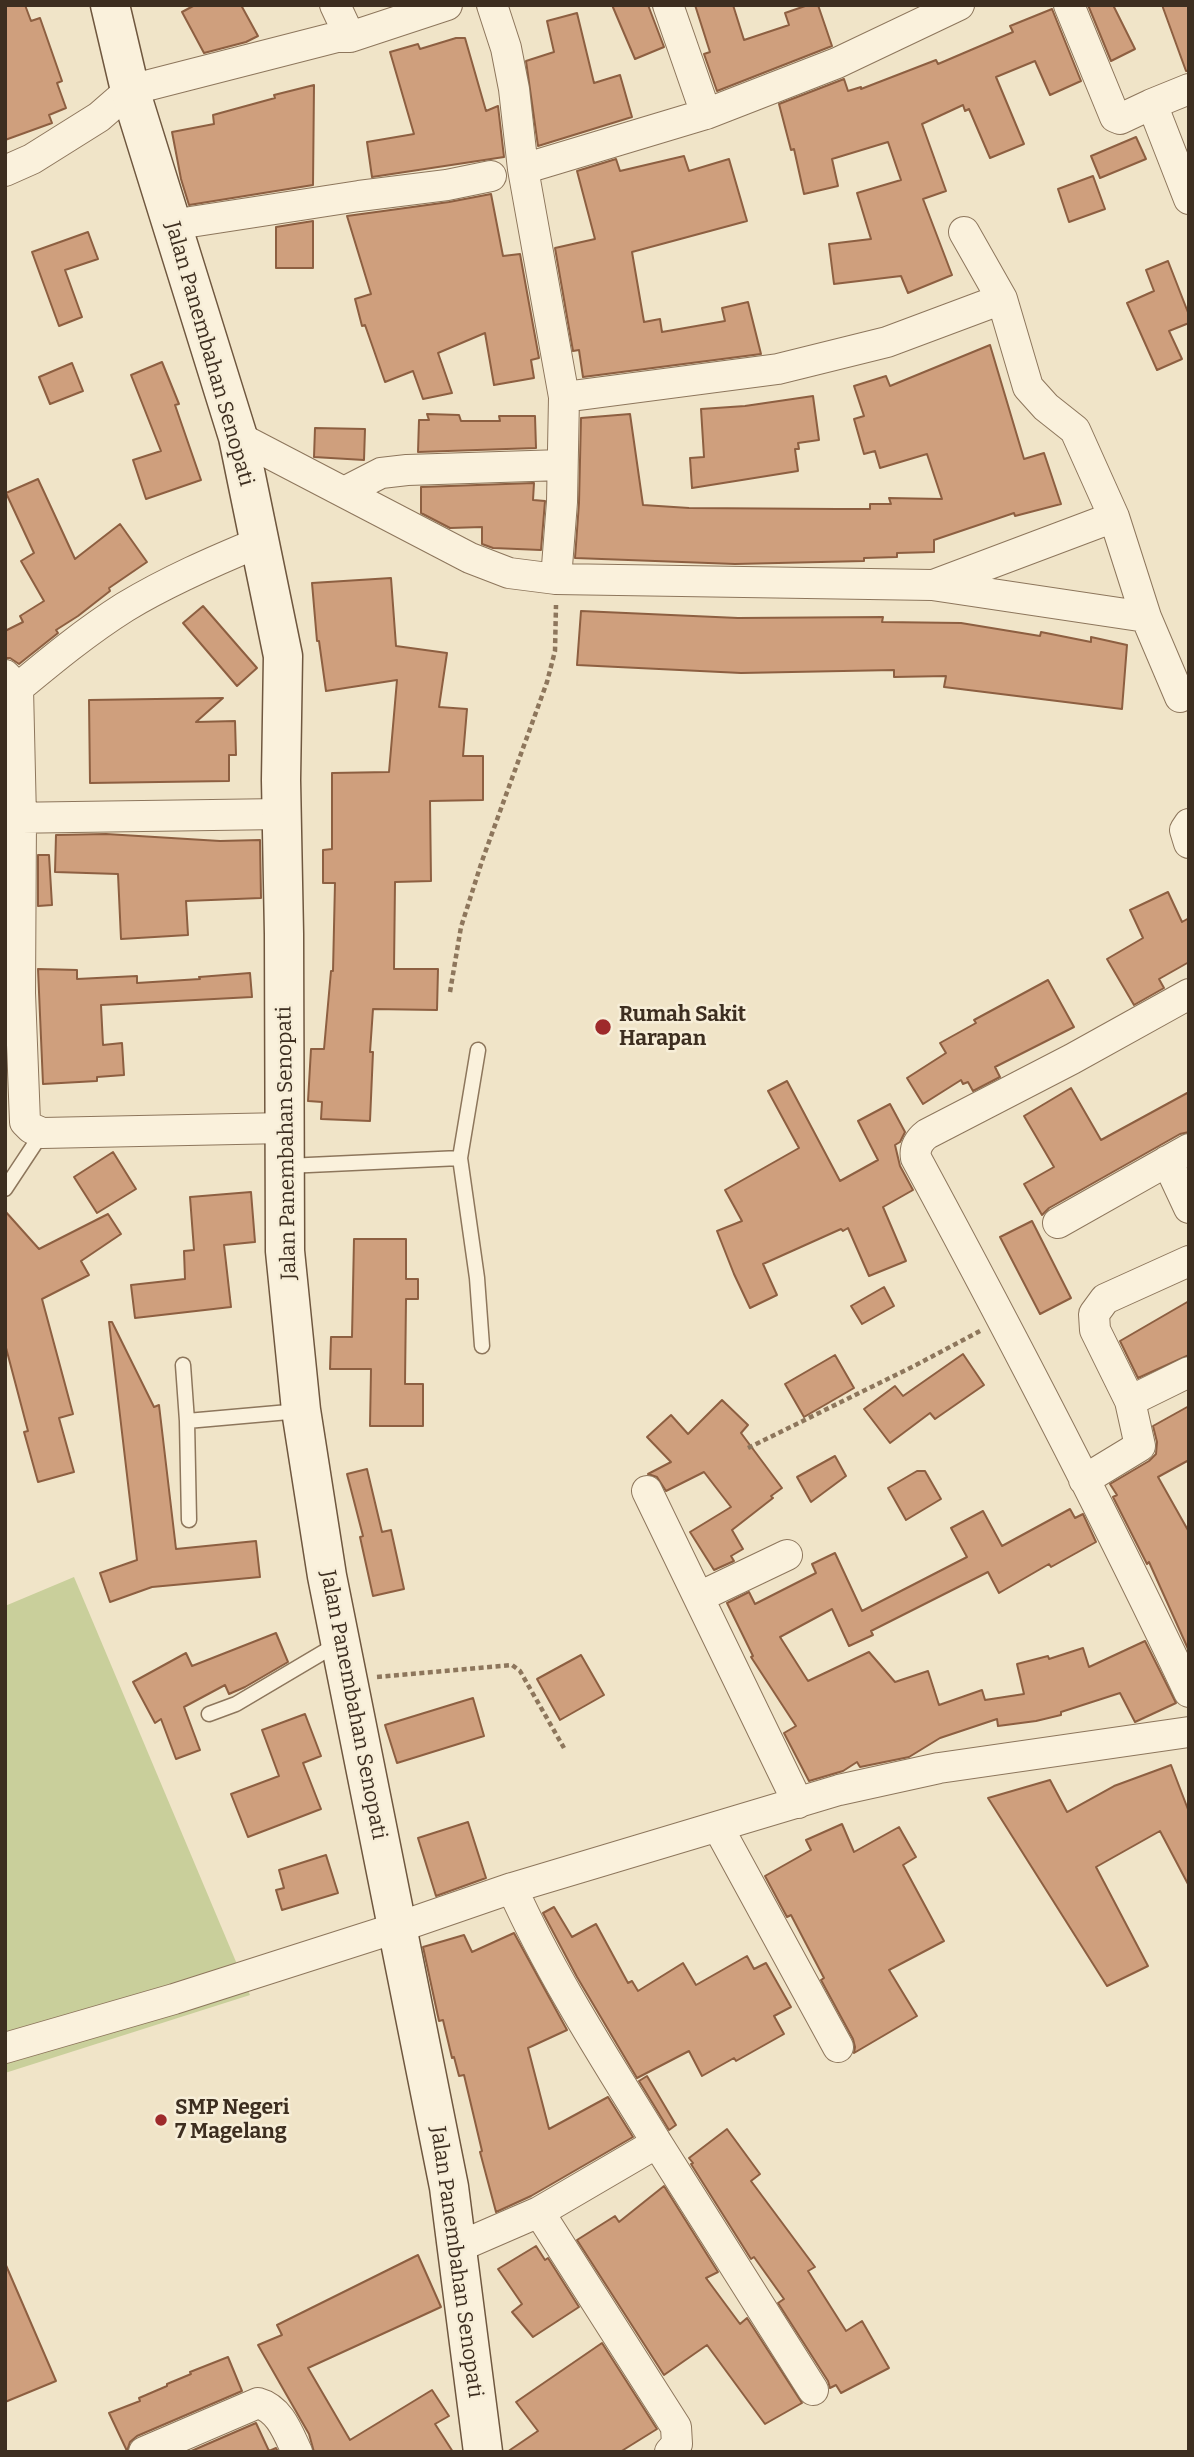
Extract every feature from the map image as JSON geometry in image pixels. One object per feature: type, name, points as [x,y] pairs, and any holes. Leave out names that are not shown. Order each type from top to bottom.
[{"type":"main road","name":"Jalan Panembahan Senopati","points":[[110,5],[130,90],[238,438],[283,656],[281,814],[285,1251],[301,1410],[327,1576],[449,2187],[483,2452]]},
{"type":"street","points":[[335,5],[350,37]]},
{"type":"street","points":[[5,172],[32,159],[99,117],[130,90],[337,37],[350,37],[447,5]]},
{"type":"street","points":[[492,5],[506,48],[514,89],[523,169],[564,397],[562,502],[555,579]]},
{"type":"street","points":[[668,5],[706,114]]},
{"type":"street","points":[[523,169],[706,114],[837,63],[959,5]]},
{"type":"street","points":[[1069,5],[1115,117],[1121,118],[1189,89]]},
{"type":"street","points":[[1152,104],[1189,200]]},
{"type":"street","points":[[171,225],[447,185],[491,176]]},
{"type":"street","points":[[964,233],[1002,299],[1028,387],[1046,407],[1075,430],[1114,517],[1146,617],[1180,697]]},
{"type":"street","points":[[564,397],[778,369],[887,342],[1002,299]]},
{"type":"street","points":[[238,438],[470,558],[509,572],[555,579],[932,585],[1146,617]]},
{"type":"street","points":[[344,492],[381,473],[562,465]]},
{"type":"street","points":[[932,585],[1114,517]]},
{"type":"street","points":[[260,542],[208,563],[127,606],[11,681],[24,1116],[25,1122],[31,1128],[42,1133],[285,1128]]},
{"type":"street","points":[[13,818],[281,814]]},
{"type":"street","points":[[1189,824],[1185,831],[1189,843]]},
{"type":"street","points":[[1189,994],[1072,1059],[927,1134],[917,1145],[916,1158],[1002,1318],[1142,1592],[1189,1692]]},
{"type":"street","points":[[1058,1223],[1178,1155],[1189,1208]]},
{"type":"street","points":[[1084,1479],[1140,1446],[1130,1401],[1095,1330],[1094,1314],[1105,1299],[1189,1261]]},
{"type":"street","points":[[1130,1401],[1189,1372]]},
{"type":"street","points":[[648,1491],[798,1802]]},
{"type":"street","points":[[699,1597],[787,1555]]},
{"type":"street","points":[[5,2048],[174,1999],[512,1888],[839,1790],[939,1768],[1189,1732]]},
{"type":"street","points":[[718,1827],[838,2047]]},
{"type":"street","points":[[512,1888],[526,1920],[583,2022],[813,2390]]},
{"type":"street","points":[[456,2248],[539,2212],[657,2143]]},
{"type":"street","points":[[539,2212],[677,2427],[677,2444],[670,2452]]},
{"type":"street","points":[[144,2452],[258,2403],[271,2409],[280,2419],[297,2452]]},
{"type":"lane","points":[[478,1050],[460,1158],[477,1278],[482,1346]]},
{"type":"lane","points":[[5,1189],[42,1133]]},
{"type":"lane","points":[[285,1166],[460,1158]]},
{"type":"lane","points":[[183,1365],[189,1520]]},
{"type":"lane","points":[[187,1421],[301,1410]]},
{"type":"lane","points":[[209,1714],[344,1661]]},
{"type":"path","points":[[450,992],[465,914],[547,682],[555,651],[555,579]]},
{"type":"path","points":[[748,1448],[916,1365],[1002,1318]]},
{"type":"path","points":[[344,1661],[512,1665],[520,1671],[564,1748]]},
{"type":"green space","points":[[74,1577],[250,1995],[5,2073],[5,1606]]},
{"type":"building","points":[[5,5],[25,5],[31,21],[40,18],[62,81],[57,83],[66,108],[49,115],[52,123],[5,140]]},
{"type":"building","points":[[195,5],[241,5],[258,36],[246,42],[204,53],[182,12]]},
{"type":"building","points":[[612,5],[648,5],[664,47],[635,59]]},
{"type":"building","points":[[695,5],[733,5],[744,40],[789,25],[785,13],[808,5],[818,5],[832,46],[717,91],[704,54],[710,52]]},
{"type":"building","points":[[1088,5],[1113,5],[1135,49],[1111,61]]},
{"type":"building","points":[[1162,5],[1189,5],[1189,71],[1186,71]]},
{"type":"building","points":[[1052,9],[1081,81],[1050,95],[1035,61],[996,77],[1024,144],[990,158],[969,109],[965,111],[963,105],[922,124],[946,191],[923,199],[952,275],[908,293],[901,276],[834,284],[829,244],[871,239],[857,193],[901,180],[888,142],[832,159],[838,186],[804,194],[794,149],[791,150],[779,104],[844,79],[848,91],[861,89],[936,60],[938,64],[1013,32],[1010,26]]},
{"type":"building","points":[[577,13],[594,83],[620,75],[632,117],[538,146],[526,61],[554,52],[547,21]]},
{"type":"building","points":[[456,38],[465,38],[486,111],[498,106],[504,157],[372,177],[367,142],[414,134],[390,52],[418,44],[420,49]]},
{"type":"building","points":[[314,85],[313,185],[189,205],[172,132],[214,124],[213,115]]},
{"type":"building","points":[[1136,137],[1146,159],[1100,178],[1091,156]]},
{"type":"building","points":[[684,156],[689,171],[729,159],[747,221],[632,252],[644,322],[660,319],[662,332],[725,321],[722,308],[748,302],[761,354],[583,377],[579,350],[573,351],[555,248],[595,239],[577,171],[616,159],[620,171]]},
{"type":"building","points":[[1093,176],[1105,209],[1069,222],[1058,189]]},
{"type":"building","points":[[491,194],[503,256],[520,254],[539,358],[531,360],[534,378],[494,385],[485,333],[438,353],[452,393],[423,399],[413,371],[385,382],[365,325],[362,326],[355,299],[371,294],[347,216]]},
{"type":"building","points":[[313,221],[313,268],[276,268],[276,227]]},
{"type":"building","points":[[88,232],[98,259],[65,270],[82,317],[59,326],[32,252]]},
{"type":"building","points":[[1168,261],[1189,315],[1189,323],[1169,331],[1182,359],[1157,370],[1127,303],[1154,291],[1146,270]]},
{"type":"building","points":[[990,345],[1024,459],[1044,453],[1061,504],[1015,516],[1014,513],[934,540],[934,552],[897,553],[897,557],[864,558],[864,561],[735,564],[575,558],[581,418],[630,414],[643,505],[689,508],[870,509],[870,504],[891,504],[889,498],[942,499],[927,454],[880,468],[875,451],[864,454],[854,419],[864,416],[854,386],[886,376],[890,386]]},
{"type":"building","points":[[162,362],[179,404],[175,405],[201,480],[146,499],[133,460],[161,451],[131,375]]},
{"type":"building","points":[[72,363],[83,391],[50,404],[39,377]]},
{"type":"building","points":[[813,396],[819,440],[798,443],[799,449],[795,449],[798,471],[692,488],[690,458],[704,457],[701,409]]},
{"type":"building","points":[[427,414],[459,415],[461,421],[500,421],[499,416],[535,416],[536,448],[418,452],[419,420],[429,420]]},
{"type":"building","points":[[315,428],[365,429],[364,460],[314,457]]},
{"type":"building","points":[[38,479],[75,559],[120,524],[147,562],[56,630],[58,633],[19,664],[5,658],[5,631],[23,622],[20,616],[44,601],[21,561],[34,553],[6,493]]},
{"type":"building","points":[[534,483],[533,500],[545,501],[541,550],[493,548],[482,544],[482,527],[450,528],[421,513],[421,487]]},
{"type":"building","points":[[391,578],[396,646],[447,653],[439,707],[467,709],[463,756],[483,756],[483,800],[430,801],[431,881],[395,882],[394,969],[438,969],[437,1010],[373,1009],[370,1121],[321,1119],[322,1102],[308,1101],[311,1049],[324,1049],[333,971],[335,883],[323,883],[323,850],[332,849],[332,773],[389,772],[397,680],[326,691],[317,641],[312,583]]},
{"type":"building","points":[[203,606],[257,668],[237,686],[183,623]]},
{"type":"building","points":[[581,611],[738,618],[883,617],[882,622],[961,623],[1040,636],[1041,632],[1091,642],[1091,637],[1127,645],[1122,709],[944,687],[946,676],[894,677],[894,670],[741,673],[577,665]]},
{"type":"building","points":[[223,698],[196,722],[235,721],[236,755],[229,755],[229,781],[90,783],[89,700]]},
{"type":"building","points":[[106,834],[220,841],[260,840],[261,898],[186,901],[188,935],[121,939],[118,874],[55,872],[56,835]]},
{"type":"building","points":[[38,855],[49,855],[52,905],[38,906]]},
{"type":"building","points":[[1168,892],[1182,922],[1189,918],[1189,962],[1159,979],[1164,988],[1134,1005],[1107,959],[1143,938],[1130,910]]},
{"type":"building","points":[[38,969],[77,970],[77,979],[137,976],[137,983],[250,973],[252,997],[101,1005],[103,1045],[122,1043],[124,1075],[97,1077],[97,1081],[43,1084]]},
{"type":"building","points":[[1048,980],[1074,1027],[995,1067],[1000,1077],[973,1091],[968,1082],[963,1084],[961,1080],[923,1104],[907,1078],[946,1053],[940,1043],[976,1023],[974,1020]]},
{"type":"building","points":[[787,1081],[840,1181],[878,1160],[858,1121],[890,1104],[905,1132],[900,1142],[895,1145],[900,1166],[913,1190],[883,1207],[906,1261],[869,1276],[848,1228],[843,1231],[841,1229],[763,1264],[777,1295],[750,1308],[717,1231],[742,1221],[725,1190],[799,1148],[768,1091]]},
{"type":"building","points":[[1071,1088],[1101,1140],[1189,1092],[1189,1132],[1180,1134],[1049,1208],[1042,1215],[1024,1184],[1054,1167],[1024,1116]]},
{"type":"building","points":[[113,1152],[136,1189],[97,1213],[74,1177]]},
{"type":"building","points":[[251,1192],[255,1242],[224,1245],[231,1307],[135,1318],[131,1285],[185,1279],[184,1251],[194,1250],[190,1197]]},
{"type":"building","points":[[5,1211],[39,1249],[108,1214],[121,1234],[81,1261],[89,1275],[42,1299],[73,1414],[59,1418],[74,1472],[38,1482],[24,1432],[28,1431],[5,1344]]},
{"type":"building","points":[[1032,1221],[1071,1298],[1040,1314],[1000,1237]]},
{"type":"building","points":[[354,1239],[406,1239],[406,1279],[418,1279],[418,1299],[406,1299],[405,1384],[423,1384],[423,1426],[370,1426],[371,1369],[330,1369],[331,1337],[352,1337]]},
{"type":"building","points":[[884,1287],[894,1306],[862,1324],[851,1306]]},
{"type":"building","points":[[1189,1301],[1189,1355],[1138,1378],[1120,1341]]},
{"type":"building","points":[[109,1322],[112,1322],[154,1407],[159,1405],[176,1549],[256,1541],[260,1577],[152,1587],[110,1602],[100,1573],[137,1560]]},
{"type":"building","points":[[963,1354],[984,1385],[935,1419],[930,1413],[890,1443],[864,1409],[895,1386],[903,1396]]},
{"type":"building","points":[[835,1355],[854,1388],[804,1417],[785,1384]]},
{"type":"building","points":[[722,1400],[748,1425],[741,1433],[782,1488],[732,1530],[743,1549],[731,1556],[734,1561],[714,1570],[690,1532],[731,1507],[704,1472],[666,1491],[657,1477],[648,1474],[671,1462],[647,1437],[671,1415],[688,1434]]},
{"type":"building","points":[[1189,1406],[1189,1460],[1158,1477],[1189,1532],[1189,1651],[1149,1562],[1147,1564],[1113,1497],[1117,1495],[1110,1484],[1156,1454],[1157,1442],[1153,1426]]},
{"type":"building","points":[[835,1456],[846,1476],[811,1502],[797,1477]]},
{"type":"building","points":[[367,1469],[382,1532],[391,1530],[404,1589],[373,1596],[360,1537],[363,1536],[347,1474]]},
{"type":"building","points":[[917,1471],[925,1471],[941,1499],[906,1520],[888,1488]]},
{"type":"building","points":[[1070,1509],[1075,1518],[1083,1514],[1096,1542],[1051,1567],[1049,1564],[999,1593],[988,1572],[871,1631],[873,1635],[849,1646],[832,1609],[780,1637],[808,1681],[869,1652],[895,1682],[928,1671],[939,1705],[982,1690],[985,1700],[1024,1694],[1017,1664],[1048,1656],[1049,1659],[1083,1648],[1089,1667],[1145,1641],[1176,1703],[1135,1722],[1120,1693],[1061,1712],[1061,1715],[1036,1721],[998,1726],[997,1719],[940,1738],[909,1757],[860,1767],[857,1762],[843,1771],[809,1781],[784,1733],[796,1726],[751,1657],[753,1656],[727,1603],[749,1592],[755,1604],[816,1573],[812,1564],[835,1553],[862,1611],[967,1557],[951,1528],[983,1511],[1002,1546]]},
{"type":"building","points":[[276,1633],[288,1662],[229,1694],[225,1685],[184,1707],[200,1750],[176,1759],[161,1719],[155,1723],[133,1682],[186,1653],[192,1666]]},
{"type":"building","points":[[581,1655],[604,1695],[560,1720],[537,1679]]},
{"type":"building","points":[[473,1698],[484,1736],[397,1763],[385,1725]]},
{"type":"building","points":[[305,1714],[321,1756],[303,1763],[321,1809],[248,1837],[231,1794],[279,1776],[262,1730]]},
{"type":"building","points":[[1171,1765],[1189,1812],[1189,1886],[1160,1831],[1096,1867],[1148,1966],[1107,1986],[988,1798],[1050,1780],[1067,1812],[1114,1786]]},
{"type":"building","points":[[468,1822],[486,1878],[436,1896],[418,1838]]},
{"type":"building","points":[[842,1824],[854,1852],[899,1827],[916,1857],[903,1865],[944,1941],[889,1970],[917,2016],[854,2053],[853,2039],[821,1980],[824,1978],[791,1915],[787,1917],[765,1876],[811,1850],[806,1840]]},
{"type":"building","points":[[326,1855],[338,1893],[282,1910],[276,1890],[284,1888],[279,1870]]},
{"type":"building","points":[[554,1907],[572,1937],[596,1924],[628,1983],[632,1981],[638,1991],[683,1963],[696,1985],[747,1956],[754,1969],[766,1963],[791,2007],[774,2016],[784,2034],[736,2061],[734,2058],[702,2076],[689,2051],[637,2078],[577,1977],[543,1913]]},
{"type":"building","points":[[514,1933],[567,2030],[528,2048],[549,2129],[608,2097],[633,2137],[531,2196],[496,2212],[464,2075],[459,2076],[443,2020],[439,2021],[423,1947],[464,1935],[472,1952]]},
{"type":"building","points":[[647,2076],[676,2125],[669,2130],[639,2081]]},
{"type":"building","points":[[727,2129],[760,2174],[751,2181],[815,2267],[808,2271],[846,2331],[862,2321],[889,2368],[841,2393],[836,2385],[830,2388],[778,2303],[784,2299],[754,2257],[751,2259],[691,2164],[693,2163],[689,2158]]},
{"type":"building","points":[[664,2186],[718,2272],[706,2278],[740,2324],[747,2318],[802,2403],[765,2424],[707,2345],[664,2375],[577,2240],[615,2216],[619,2222]]},
{"type":"building","points":[[536,2246],[545,2260],[548,2258],[579,2307],[533,2337],[512,2312],[522,2304],[498,2269]]},
{"type":"building","points":[[418,2255],[441,2307],[308,2368],[350,2440],[432,2390],[449,2416],[435,2424],[453,2452],[314,2452],[309,2434],[258,2345],[282,2335],[277,2325]]},
{"type":"building","points":[[5,2263],[56,2381],[5,2402]]},
{"type":"building","points":[[602,2343],[657,2429],[620,2452],[507,2452],[538,2431],[516,2402]]},
{"type":"building","points":[[228,2357],[242,2391],[137,2436],[130,2442],[127,2451],[109,2413],[140,2401],[139,2398],[191,2374],[190,2372]]},
{"type":"building","points":[[256,2423],[269,2451],[276,2448],[278,2452],[189,2452]]},
{"type":"place","name":"Rumah Sakit Harapan","points":[[603,1027]]},
{"type":"place","name":"SMP Negeri 7 Magelang","points":[[161,2120]]}]
